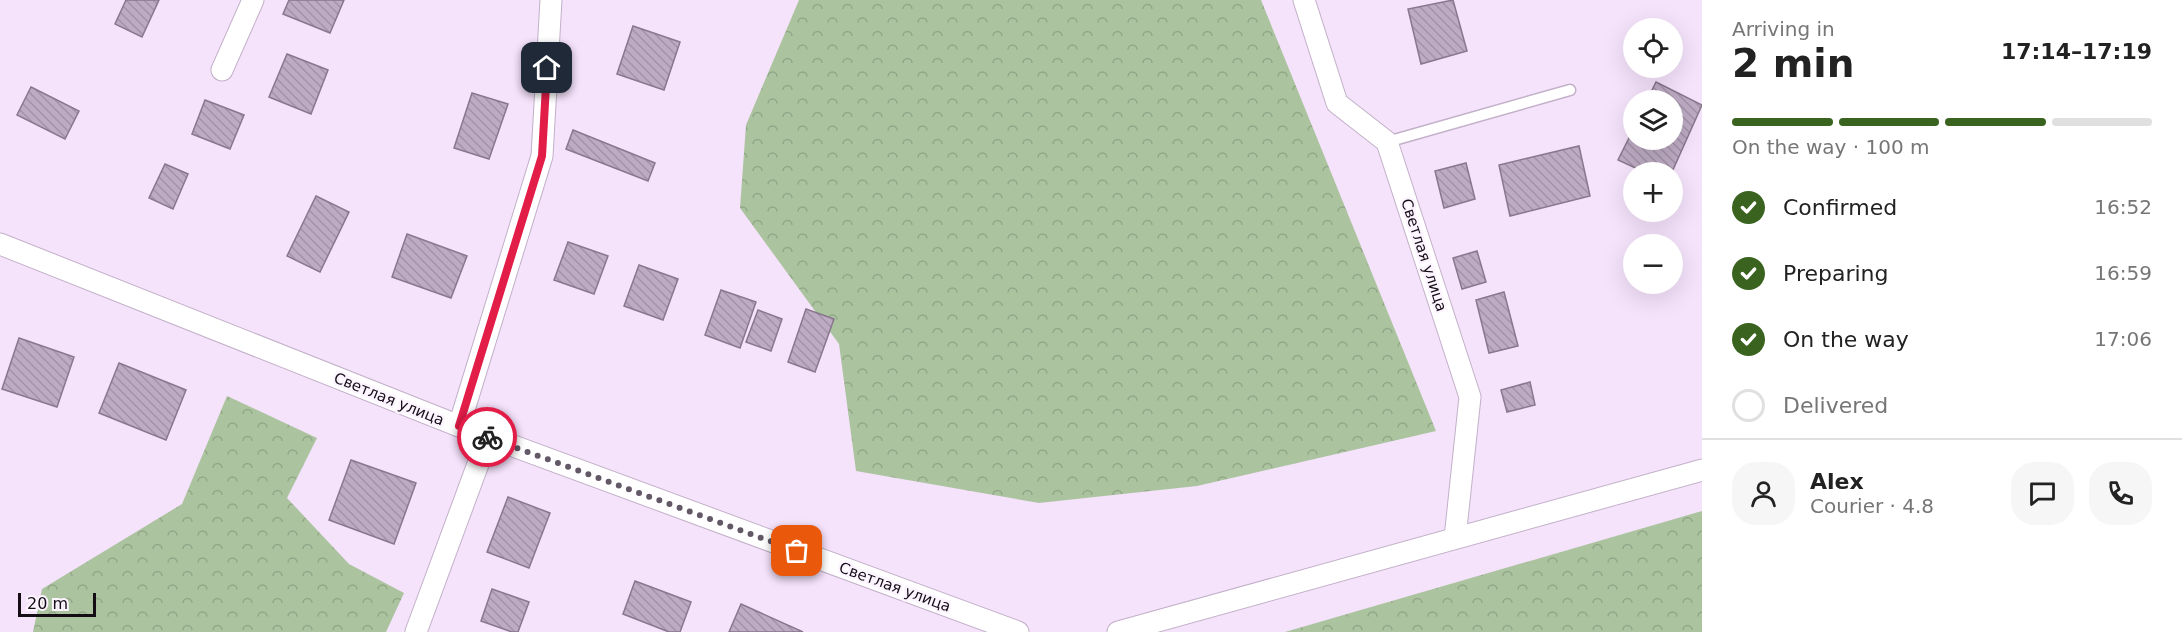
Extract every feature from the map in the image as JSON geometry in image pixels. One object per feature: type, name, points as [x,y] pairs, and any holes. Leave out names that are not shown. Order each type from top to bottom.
[{"type":"street","points":[[222,70],[253,0]]},
{"type":"street","points":[[459,426],[542,156],[551,0]]},
{"type":"street","points":[[1304,0],[1337,103],[1387,142]]},
{"type":"street","name":"Светлая улица","points":[[1387,142],[1470,397],[1455,538]]},
{"type":"street","name":"Светлая улица","points":[[0,244],[459,426],[1018,632]]},
{"type":"street","points":[[421,630],[488,437]]},
{"type":"street","points":[[1118,632],[1702,470]]},
{"type":"lane","points":[[1387,142],[1570,90]]},
{"type":"green space","points":[[799,0],[1261,0],[1436,431],[1197,486],[1039,503],[856,471],[839,344],[740,208],[746,125]]},
{"type":"green space","points":[[227,396],[317,438],[287,498],[349,564],[404,593],[386,632],[33,632],[42,589],[182,504]]},
{"type":"green space","points":[[1702,511],[1702,632],[1285,632]]},
{"type":"building","points":[[126,0],[159,0],[142,37],[115,24]]},
{"type":"building","points":[[289,0],[344,0],[330,33],[283,14]]},
{"type":"building","points":[[1453,0],[1467,51],[1421,64],[1408,9]]},
{"type":"building","points":[[633,26],[680,42],[664,90],[617,74]]},
{"type":"building","points":[[287,54],[328,70],[311,114],[269,97]]},
{"type":"building","points":[[1656,82],[1672,90],[1652,90]]},
{"type":"building","points":[[31,87],[79,111],[65,139],[17,115]]},
{"type":"building","points":[[472,93],[508,104],[489,159],[454,148]]},
{"type":"building","points":[[1683,96],[1702,105],[1683,147]]},
{"type":"building","points":[[205,100],[244,115],[230,149],[192,134]]},
{"type":"building","points":[[573,130],[655,163],[648,181],[566,149]]},
{"type":"building","points":[[1579,146],[1590,196],[1510,216],[1499,165]]},
{"type":"building","points":[[1623,150],[1682,150],[1676,162],[1623,162],[1618,160]]},
{"type":"building","points":[[1466,163],[1475,199],[1444,208],[1435,171]]},
{"type":"building","points":[[165,164],[188,174],[173,209],[149,198]]},
{"type":"building","points":[[316,196],[349,212],[320,272],[287,256]]},
{"type":"building","points":[[407,234],[467,256],[451,298],[392,277]]},
{"type":"building","points":[[568,242],[608,256],[594,294],[554,280]]},
{"type":"building","points":[[1477,251],[1486,282],[1462,289],[1453,258]]},
{"type":"building","points":[[639,265],[678,279],[663,320],[624,306]]},
{"type":"building","points":[[721,290],[756,302],[740,348],[705,335]]},
{"type":"building","points":[[1504,292],[1518,346],[1489,353],[1476,300]]},
{"type":"building","points":[[806,309],[834,319],[815,372],[788,362]]},
{"type":"building","points":[[758,310],[782,319],[771,351],[746,342]]},
{"type":"building","points":[[19,338],[74,357],[57,407],[2,389]]},
{"type":"building","points":[[119,363],[186,390],[166,440],[99,413]]},
{"type":"building","points":[[1530,382],[1535,405],[1507,412],[1501,390]]},
{"type":"building","points":[[351,460],[416,483],[394,544],[329,520]]},
{"type":"building","points":[[508,497],[550,513],[529,568],[487,552]]},
{"type":"building","points":[[635,581],[691,602],[680,632],[669,632],[623,614]]},
{"type":"building","points":[[492,589],[529,602],[518,632],[481,621]]},
{"type":"building","points":[[741,604],[803,632],[729,632]]},
{"type":"way so far","points":[[487,437],[797,551]]},
{"type":"route","points":[[487,437],[459,426],[542,156],[547,68]]}]
